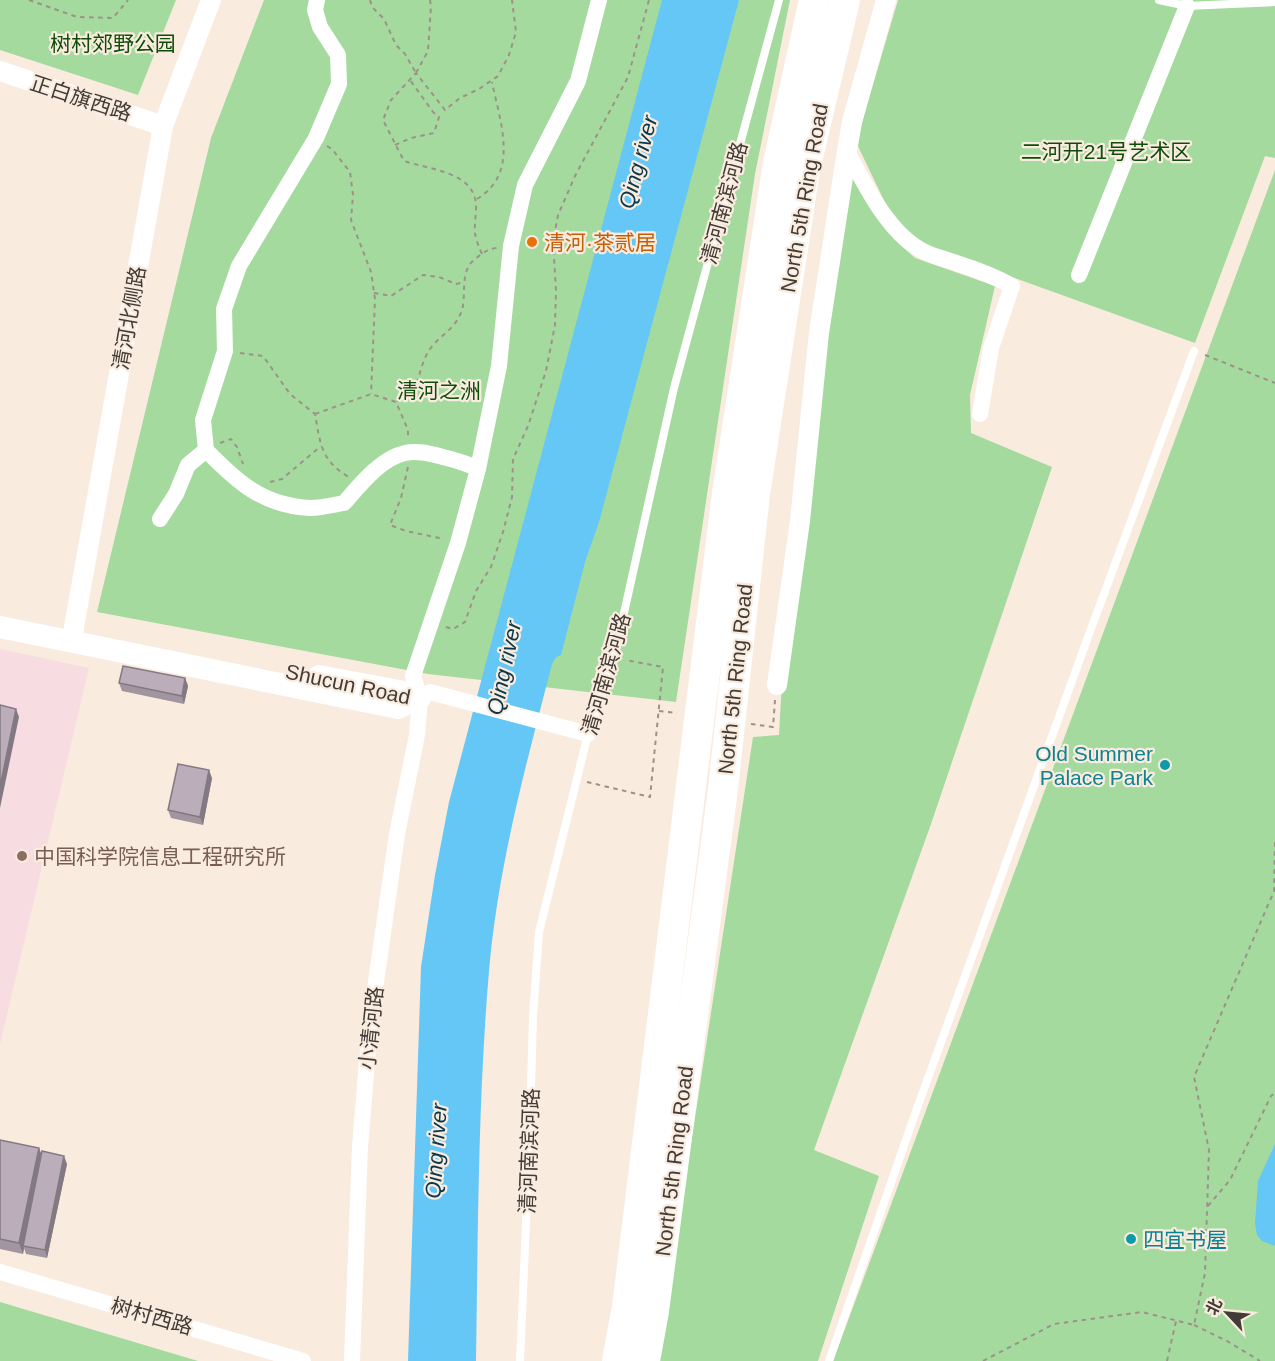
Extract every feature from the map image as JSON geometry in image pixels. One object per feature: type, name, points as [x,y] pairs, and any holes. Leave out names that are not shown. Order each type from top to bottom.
[{"type":"highway","name":"North 5th Ring Road","points":[[617,1361],[637,1224],[727,493],[778,164],[814,0]]},
{"type":"highway","name":"North 5th Ring Road","points":[[645,1361],[656,1299],[723,789],[755,494],[805,170],[845,0]]},
{"type":"main road","name":"Shucun Road","points":[[0,611],[73,634]]},
{"type":"main road","name":"Shucun Road","points":[[0,627],[73,634],[241,662],[399,691],[420,698]]},
{"type":"street","name":"清河北侧路","points":[[73,634],[163,126],[211,0]]},
{"type":"street","points":[[317,0],[315,10],[320,27],[338,56],[339,84],[316,138],[239,266],[224,309],[225,351],[203,420],[206,450],[237,482],[278,503],[312,508],[344,503],[361,483],[385,463],[404,453],[428,453],[478,469]]},
{"type":"street","name":"小清河路","points":[[352,1361],[360,1147],[370,1024],[397,834],[417,735],[420,698],[413,676],[458,543],[478,469],[499,366],[511,246],[525,185],[578,81],[599,0]]},
{"type":"street","points":[[777,685],[800,521],[819,333],[847,152],[852,122],[886,0]]},
{"type":"street","points":[[1079,274],[1187,6]]},
{"type":"street","name":"正白旗西路","points":[[0,71],[163,126]]},
{"type":"street","points":[[847,152],[870,194],[893,225],[914,246],[926,253],[997,278],[1012,286],[991,348],[980,414]]},
{"type":"street","points":[[160,519],[176,494],[189,465],[206,450]]},
{"type":"street","points":[[420,698],[430,692],[588,734]]},
{"type":"street","name":"树村西路","points":[[0,1272],[303,1361]]},
{"type":"lane","name":"清河南滨河路","points":[[520,1361],[533,1017],[539,932],[575,779],[614,658],[674,388],[779,0]]},
{"type":"lane","points":[[1160,0],[1187,6],[1275,2]]},
{"type":"lane","points":[[829,1361],[915,1114],[1194,351]]},
{"type":"path","points":[[29,0],[77,17],[113,18],[128,0]]},
{"type":"path","points":[[370,0],[372,7],[384,20],[396,45],[445,110]]},
{"type":"path","points":[[430,0],[428,51],[416,73],[391,100],[383,120],[404,161],[441,171],[463,180],[474,191],[476,207],[473,234],[482,254]]},
{"type":"path","points":[[395,145],[411,138],[434,133],[439,117],[445,110],[460,98],[498,76],[509,55],[516,32],[512,0]]},
{"type":"path","points":[[431,623],[453,628],[465,622],[476,591],[491,567],[512,497],[513,459],[528,426],[546,371],[555,325],[556,290],[553,242],[558,215],[575,176],[628,77],[649,0]]},
{"type":"path","points":[[410,80],[439,117]]},
{"type":"path","points":[[477,199],[489,192],[500,175],[505,146],[492,81]]},
{"type":"path","points":[[316,138],[332,149],[350,172],[353,195],[351,220],[371,272],[374,293],[371,394]]},
{"type":"path","points":[[396,402],[403,399],[417,385],[421,367],[430,349],[451,330],[462,309],[465,281],[470,264],[488,249],[511,246]]},
{"type":"path","points":[[374,293],[391,296],[423,275],[439,277],[456,284],[465,281]]},
{"type":"path","points":[[225,351],[263,356],[290,394],[315,414],[327,460],[338,471],[361,483]]},
{"type":"path","points":[[1194,351],[1275,383]]},
{"type":"path","points":[[206,450],[231,439],[248,470]]},
{"type":"path","points":[[266,484],[282,479],[322,446]]},
{"type":"path","points":[[575,779],[650,797],[663,667],[614,658]]},
{"type":"path","points":[[773,727],[777,685]]},
{"type":"path","points":[[1194,1325],[1205,1273],[1209,1150],[1194,1077],[1274,891],[1275,839]]},
{"type":"path","points":[[1208,1206],[1230,1180],[1271,1096],[1275,1093]]},
{"type":"path","points":[[982,1361],[1054,1324],[1142,1312],[1194,1325],[1260,1361]]},
{"type":"path","points":[[1167,1361],[1176,1321]]},
{"type":"shaded area","name":"中国科学院信息工程研究所","points":[[0,649],[89,668],[0,1044]]},
{"type":"green space","name":"树村郊野公园","points":[[0,0],[176,0],[138,95],[0,50]]},
{"type":"green space","name":"清河之洲","points":[[264,0],[790,0],[755,174],[676,702],[428,674],[97,612],[211,138]]},
{"type":"green space","name":"二河开21号艺术区","points":[[898,0],[1275,0],[1275,158],[1265,156],[1195,343],[920,244],[890,213],[856,142]]},
{"type":"green space","name":"Old Summer Palace Park","points":[[1275,170],[1275,1361],[833,1361]]},
{"type":"green space","points":[[852,174],[894,239],[915,258],[995,286],[970,395],[971,433],[1052,467],[931,824],[814,1150],[879,1176],[818,1361],[658,1361],[753,737],[779,735],[781,698],[826,330]]},
{"type":"green space","points":[[0,1302],[198,1361],[0,1361]]},
{"type":"water","name":"Qing river","points":[[662,0],[739,0],[599,522],[585,562],[561,655],[556,657],[552,664],[506,854],[493,932],[485,1019],[479,1166],[476,1361],[408,1361],[421,967],[435,875],[449,802]]},
{"type":"water","points":[[1275,1144],[1275,1246],[1262,1241],[1257,1235],[1255,1224],[1258,1181]]},
{"type":"building","points":[[123,666],[185,678],[182,696],[119,683]]},
{"type":"building","points":[[0,705],[16,709],[0,787]]},
{"type":"building","points":[[178,764],[209,770],[200,817],[168,810]]},
{"type":"building","points":[[0,1140],[39,1148],[19,1243],[0,1239]]},
{"type":"building","points":[[42,1151],[64,1156],[45,1250],[23,1246]]},
{"type":"place","name":"清河·茶贰居","points":[[532,242]]},
{"type":"place","name":"Old Summer Palace Park","points":[[1165,765]]},
{"type":"place","name":"中国科学院信息工程研究所","points":[[22,856]]},
{"type":"place","name":"四宜书屋","points":[[1131,1239]]}]
